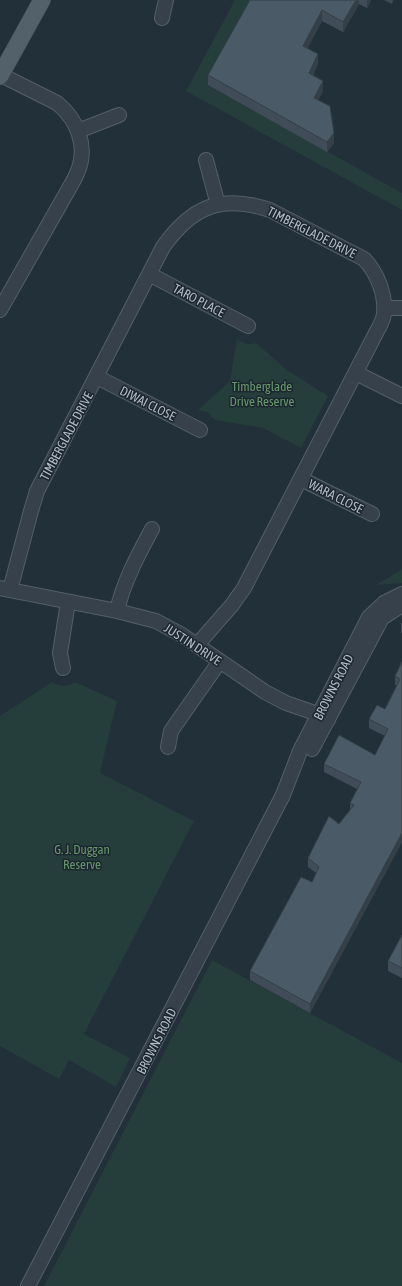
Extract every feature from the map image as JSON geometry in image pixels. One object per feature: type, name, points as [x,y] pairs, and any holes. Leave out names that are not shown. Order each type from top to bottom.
[{"type":"main road","points":[[1,72],[42,0]]},
{"type":"street","points":[[162,18],[166,0]]},
{"type":"street","points":[[0,310],[79,170],[82,152],[78,130],[68,113],[57,103],[1,72]]},
{"type":"street","points":[[78,130],[119,115]]},
{"type":"street","points":[[206,160],[218,204]]},
{"type":"street","name":"TIMBERGLADE DRIVE","points":[[5,589],[37,491],[163,247],[182,223],[192,215],[206,208],[218,204],[238,203],[255,205],[270,210],[359,255],[369,264],[376,277],[382,292],[384,308],[382,320],[377,331],[240,596],[196,645]]},
{"type":"street","name":"TARO PLACE","points":[[150,274],[248,326]]},
{"type":"street","points":[[384,308],[402,308]]},
{"type":"street","points":[[356,373],[402,396]]},
{"type":"street","name":"DIWAI CLOSE","points":[[97,377],[200,430]]},
{"type":"street","name":"WARA CLOSE","points":[[301,478],[372,514]]},
{"type":"street","points":[[117,611],[122,593],[152,529]]},
{"type":"street","name":"JUSTIN DRIVE","points":[[5,589],[117,611],[156,621],[182,635],[265,692],[286,703],[308,721],[321,722]]},
{"type":"street","name":"BROWNS ROAD","points":[[321,722],[369,618],[384,603],[402,594]]},
{"type":"street","points":[[64,668],[60,653],[68,602]]},
{"type":"street","name":"BROWNS ROAD","points":[[28,1286],[282,795],[300,751],[321,722],[382,618],[402,605]]},
{"type":"street","points":[[168,747],[171,731],[220,661]]},
{"type":"green space","points":[[235,0],[252,0],[208,85],[402,193],[402,210],[186,91]]},
{"type":"green space","name":"Timberglade Drive Reserve","points":[[237,339],[246,344],[256,343],[287,370],[328,396],[301,448],[263,428],[215,420],[207,412],[198,410],[230,381]]},
{"type":"green space","points":[[402,567],[402,583],[376,585],[401,570]]},
{"type":"green space","name":"G. J. Duggan Reserve","points":[[52,682],[64,686],[75,682],[117,701],[100,773],[194,821],[84,1034],[130,1058],[116,1087],[69,1060],[59,1079],[0,1046],[0,716]]},
{"type":"green space","points":[[212,960],[402,1063],[402,1286],[44,1286]]},
{"type":"building","points":[[250,0],[356,0],[343,22],[322,10],[303,46],[318,54],[309,73],[323,81],[314,98],[330,106],[334,133],[327,142],[208,75]]},
{"type":"building","points":[[402,662],[402,833],[310,1004],[250,971],[301,877],[312,882],[319,867],[308,858],[329,816],[339,824],[354,805],[350,803],[361,782],[324,764],[339,735],[375,755],[388,729],[369,719],[377,705],[385,709],[400,679],[395,676]]},
{"type":"building","points":[[402,935],[402,968],[388,961]]}]
